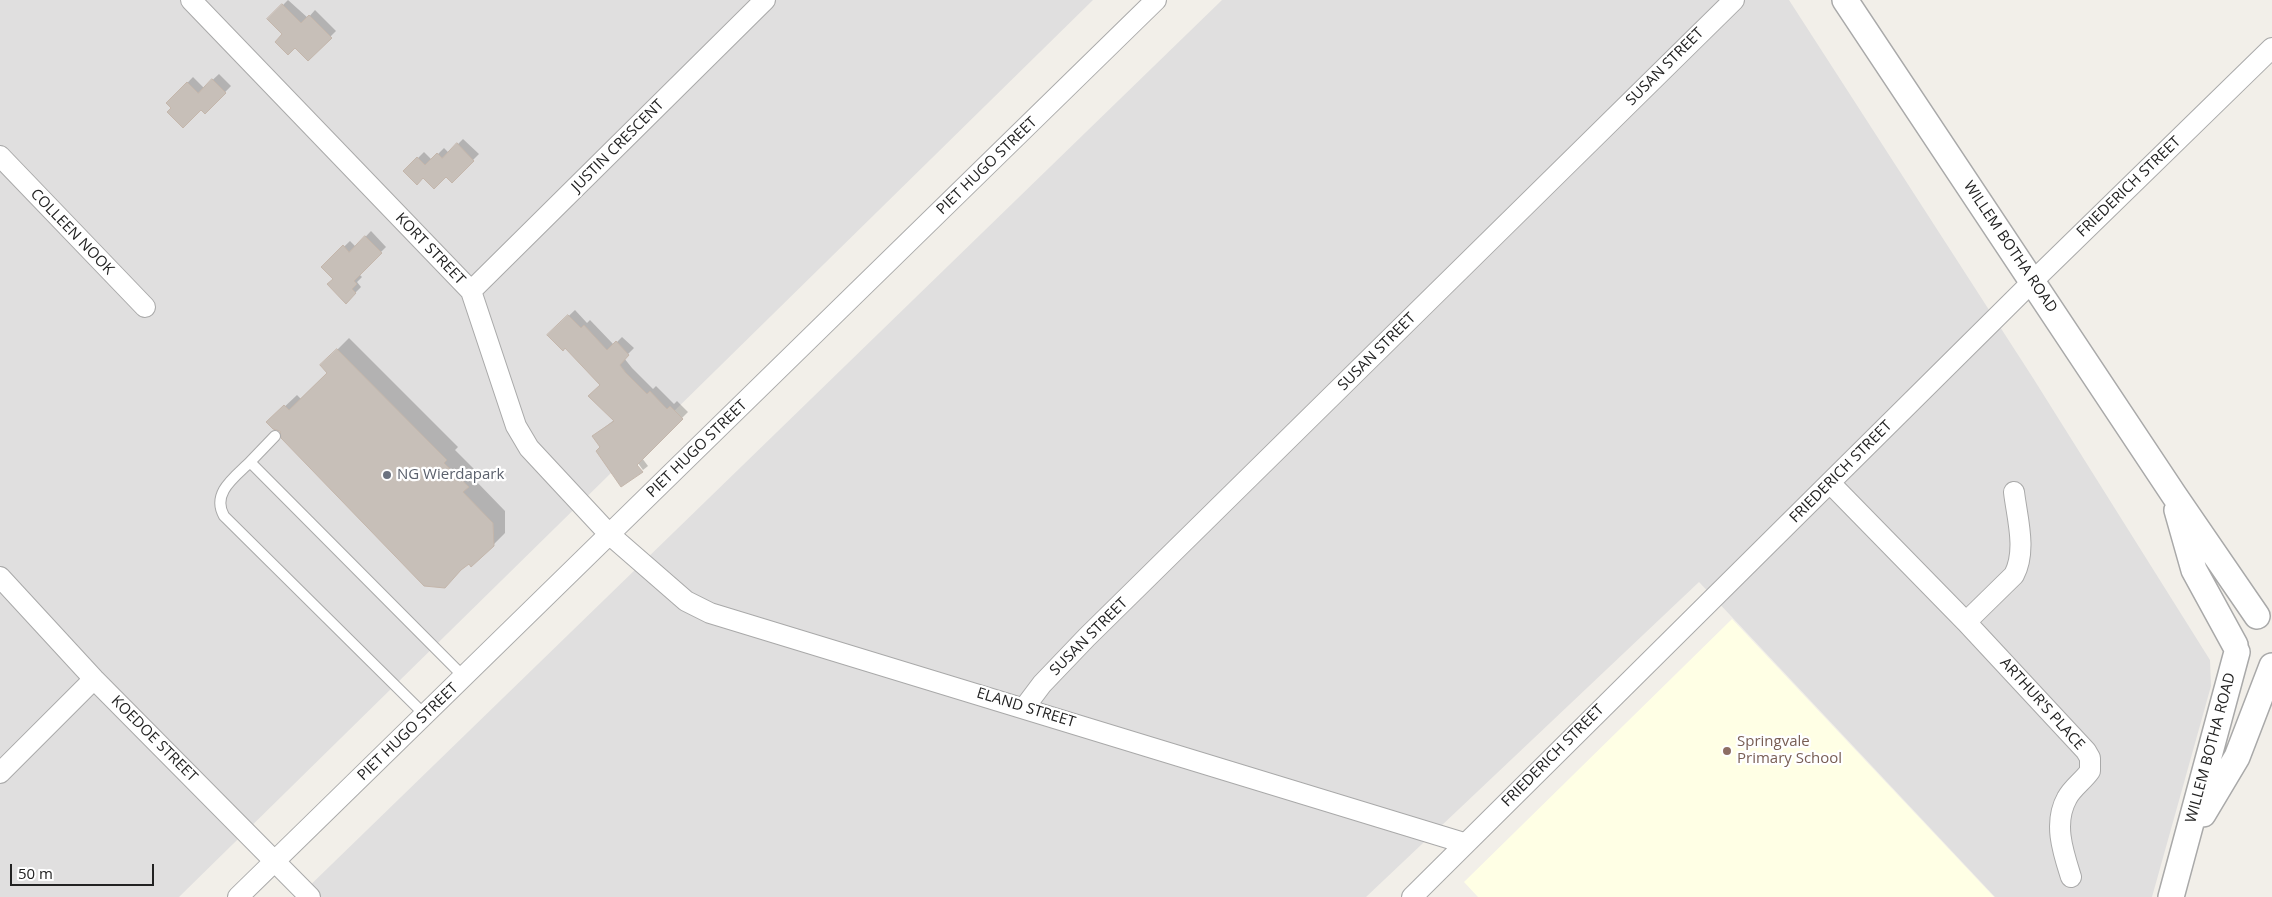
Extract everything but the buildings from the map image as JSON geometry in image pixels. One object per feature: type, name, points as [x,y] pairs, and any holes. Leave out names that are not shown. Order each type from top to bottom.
[{"type":"street","name":"KORT STREET","points":[[191,0],[471,291],[522,437],[529,448],[609,534]]},
{"type":"street","name":"JUSTIN CRESCENT","points":[[471,291],[765,0]]},
{"type":"street","name":"PIET HUGO STREET","points":[[238,897],[1156,0]]},
{"type":"street","name":"SUSAN STREET","points":[[1024,708],[1042,684],[1087,637],[1734,0]]},
{"type":"street","name":"WILLEM BOTHA ROAD","points":[[1845,0],[2174,495],[2265,618]]},
{"type":"street","name":"FRIEDERICH STREET","points":[[1412,897],[1464,843],[2033,281],[2272,48]]},
{"type":"street","name":"COLLEEN NOOK","points":[[0,156],[145,307]]},
{"type":"street","name":"ARTHUR'S PLACE","points":[[1830,483],[1966,622],[2081,745],[2090,758],[2090,771],[2067,796],[2062,809],[2060,836],[2071,877]]},
{"type":"street","points":[[1966,622],[2014,575],[2017,569],[2021,550],[2014,492]]},
{"type":"street","name":"WILLEM BOTHA ROAD","points":[[2171,897],[2236,648],[2194,570],[2174,495]]},
{"type":"street","name":"ELAND STREET","points":[[609,534],[686,601],[701,610],[1464,843]]},
{"type":"street","name":"KOEDOE STREET","points":[[0,577],[94,679],[310,897]]},
{"type":"street","points":[[2265,618],[2248,619],[2240,626],[2235,635],[2236,648],[2241,658],[2252,666],[2266,667],[2272,665]]},
{"type":"street","name":"WILLEM BOTHA ROAD","points":[[2186,845],[2238,757],[2272,665]]},
{"type":"street","points":[[0,773],[94,679]]},
{"type":"lane","points":[[275,436],[223,491],[219,508],[224,516],[425,715]]},
{"type":"lane","points":[[250,462],[464,677]]},
{"type":"shaded area","points":[[0,0],[1093,0],[179,897],[0,897]]},
{"type":"shaded area","points":[[1222,0],[1789,0],[2033,378],[2210,660],[2211,686],[2152,897],[1995,897],[1699,582],[1366,897],[298,897]]},
{"type":"shaded area","name":"Springvale Primary School","points":[[1732,619],[1994,897],[1478,897],[1464,882]]},
{"type":"place","name":"NG Wierdapark","points":[[387,475]]},
{"type":"place","name":"Springvale Primary School","points":[[1727,751]]}]
